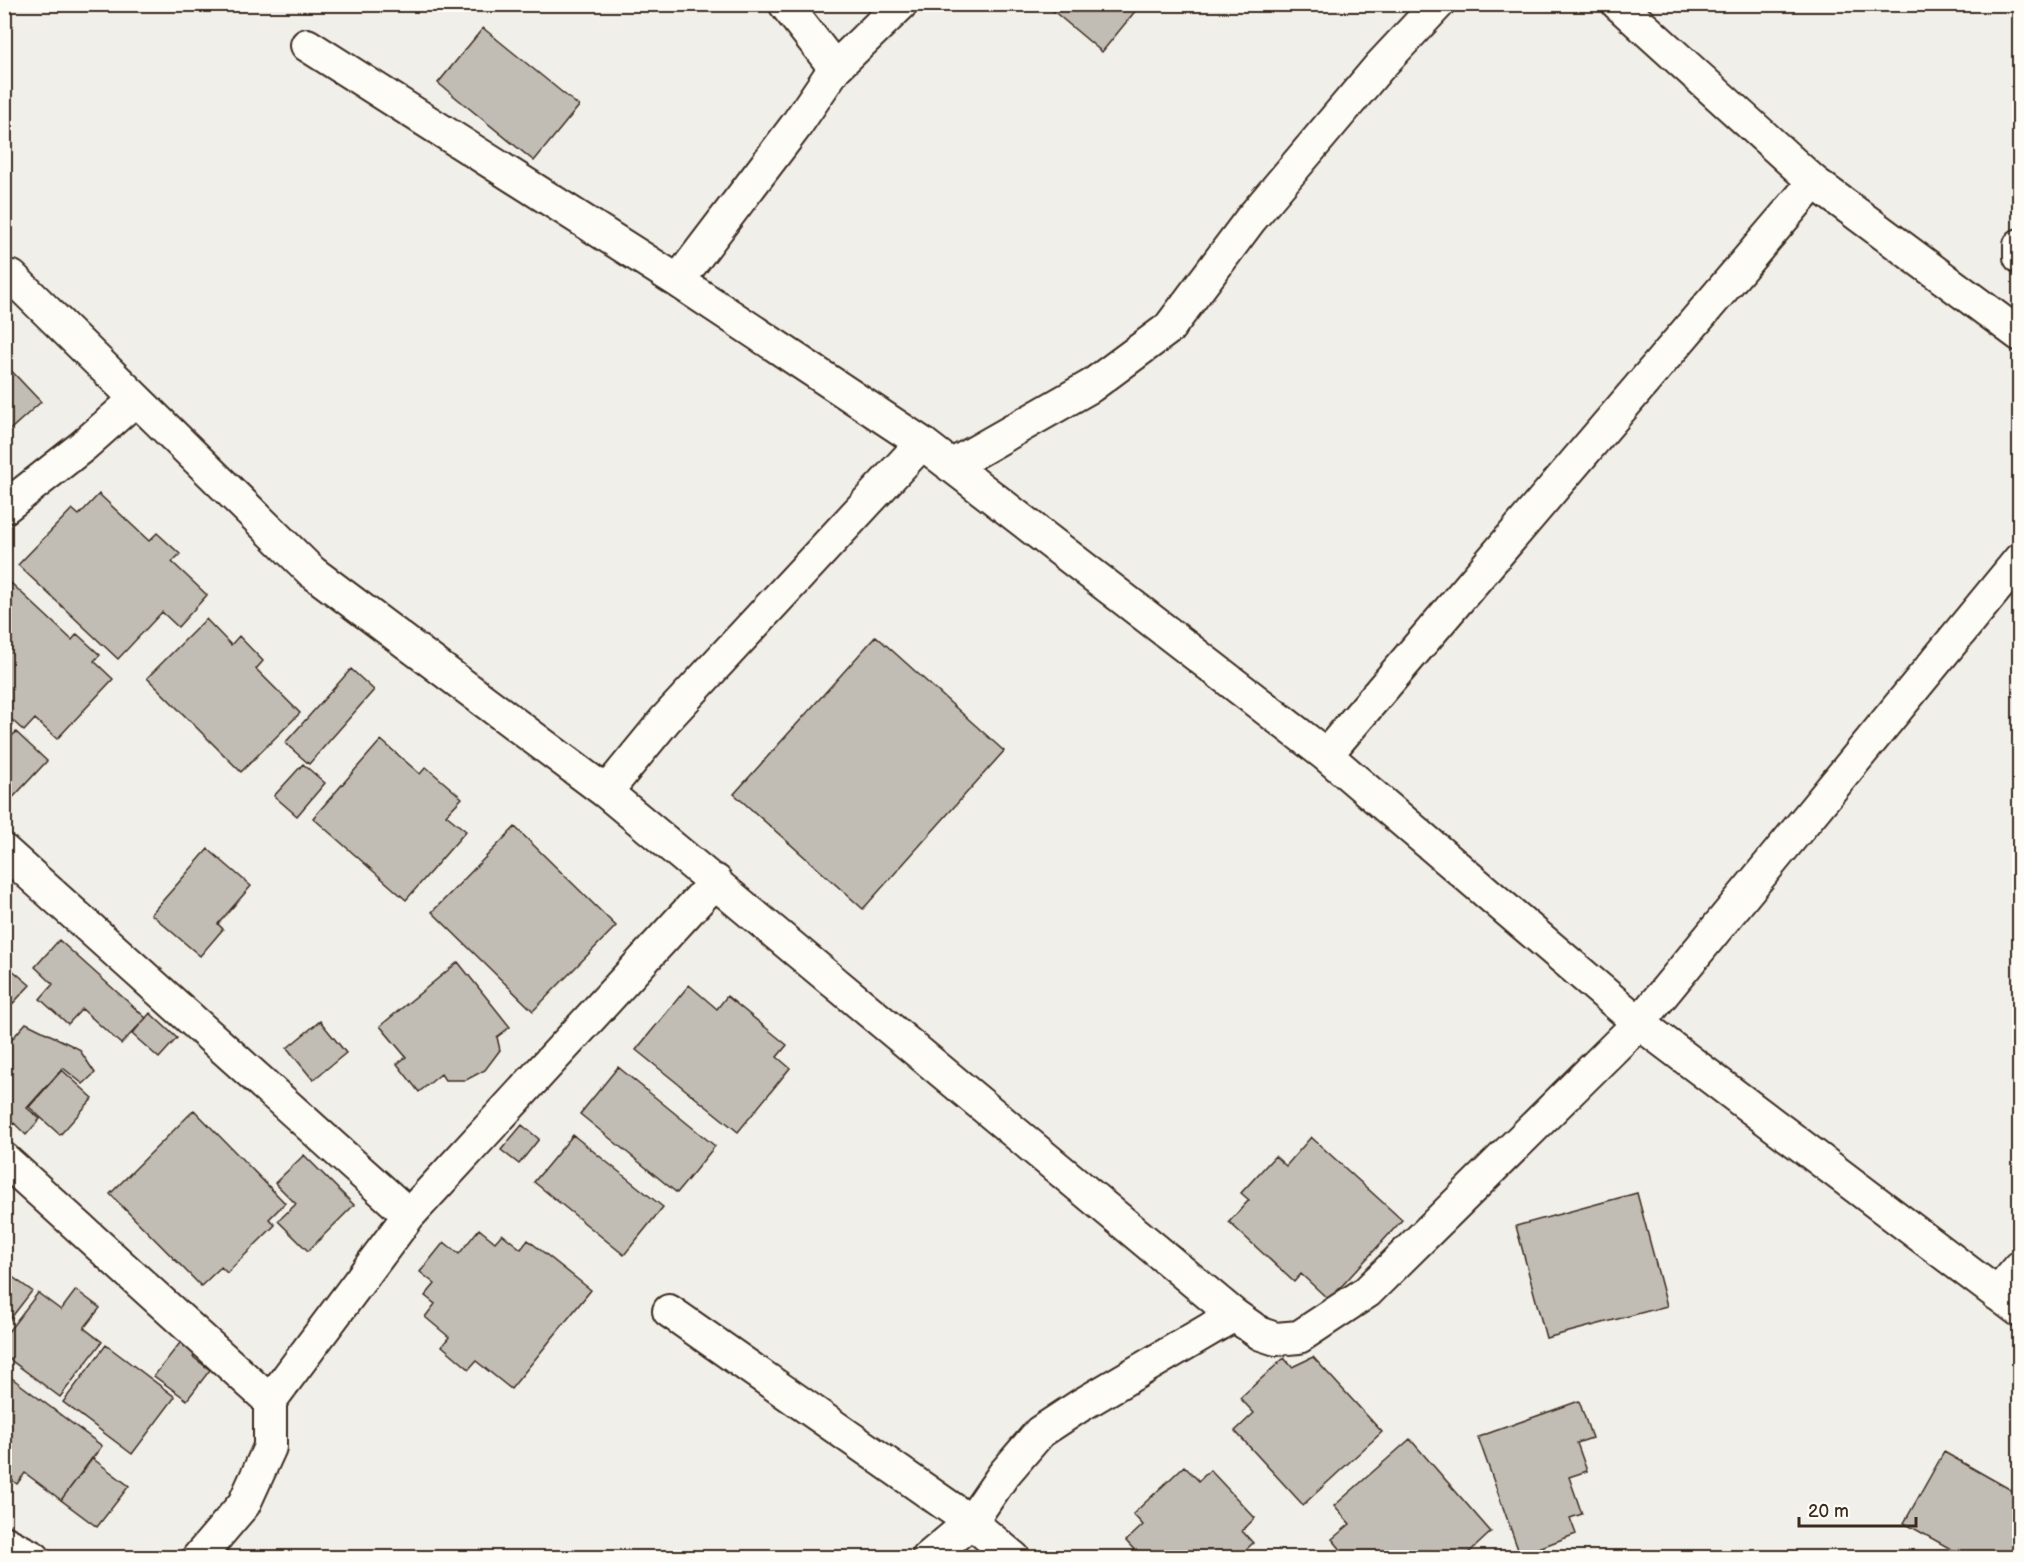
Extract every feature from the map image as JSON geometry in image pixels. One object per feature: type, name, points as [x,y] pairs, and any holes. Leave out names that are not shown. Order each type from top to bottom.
[{"type":"street","points":[[785,4],[835,69]]},
{"type":"street","points":[[678,280],[795,127],[835,69],[901,4]]},
{"type":"street","points":[[951,466],[1091,386],[1169,328],[1250,220],[1379,67],[1438,4]]},
{"type":"street","points":[[1618,4],[1814,182],[2019,335]]},
{"type":"street","points":[[307,45],[678,280],[922,443],[1326,755],[1639,1023],[2008,1302],[2019,1267]]},
{"type":"street","points":[[1326,755],[1814,182]]},
{"type":"street","points":[[2019,245],[2019,257]]},
{"type":"street","points":[[12,277],[312,572],[606,792],[717,881],[1234,1315],[1261,1334],[1276,1340],[1299,1337],[1330,1320],[1367,1292],[1639,1023],[2019,559]]},
{"type":"street","points":[[4,508],[83,446],[136,399]]},
{"type":"street","points":[[606,792],[665,720],[922,443]]},
{"type":"street","points":[[4,851],[409,1215]]},
{"type":"street","points":[[198,1557],[244,1504],[270,1448],[270,1401],[409,1215],[717,881]]},
{"type":"street","points":[[4,1159],[270,1401]]},
{"type":"street","points":[[669,1311],[971,1522],[1014,1557]]},
{"type":"street","points":[[928,1557],[971,1522],[1004,1474],[1040,1432],[1081,1405],[1234,1315]]},
{"type":"street","points":[[4,1542],[34,1557]]},
{"type":"building","points":[[1045,4],[1141,4],[1102,52]]},
{"type":"building","points":[[483,28],[579,106],[534,161],[438,83]]},
{"type":"building","points":[[4,363],[41,402],[4,435]]},
{"type":"building","points":[[99,494],[149,541],[157,533],[180,554],[172,562],[207,595],[178,627],[162,612],[118,659],[18,565],[72,509],[79,515]]},
{"type":"building","points":[[11,583],[72,640],[77,634],[100,655],[94,661],[113,679],[57,739],[35,719],[24,731],[4,713],[4,590]]},
{"type":"building","points":[[206,619],[231,645],[239,636],[263,661],[256,669],[300,713],[241,772],[147,678]]},
{"type":"building","points":[[876,636],[1004,751],[863,909],[734,794]]},
{"type":"building","points":[[351,669],[374,690],[309,764],[285,743]]},
{"type":"building","points":[[16,732],[47,761],[4,807],[4,744]]},
{"type":"building","points":[[381,740],[420,774],[426,767],[462,798],[446,815],[466,831],[406,900],[313,818]]},
{"type":"building","points":[[303,764],[325,783],[297,816],[274,796]]},
{"type":"building","points":[[515,827],[616,926],[533,1011],[432,912]]},
{"type":"building","points":[[208,849],[251,886],[218,924],[223,929],[200,956],[151,914]]},
{"type":"building","points":[[59,940],[146,1018],[121,1044],[82,1009],[68,1024],[40,999],[53,984],[35,967]]},
{"type":"building","points":[[458,962],[510,1027],[497,1037],[500,1050],[485,1070],[466,1080],[445,1080],[441,1074],[419,1092],[397,1064],[406,1057],[380,1026]]},
{"type":"building","points":[[4,963],[30,985],[4,1013]]},
{"type":"building","points":[[689,985],[717,1009],[727,996],[787,1045],[777,1057],[790,1068],[738,1132],[636,1050]]},
{"type":"building","points":[[150,1013],[177,1038],[159,1058],[132,1034]]},
{"type":"building","points":[[320,1021],[346,1053],[313,1080],[287,1048]]},
{"type":"building","points":[[26,1023],[79,1049],[95,1073],[83,1084],[63,1068],[27,1108],[40,1119],[26,1135],[14,1123],[7,1131],[4,1129],[4,1048]]},
{"type":"building","points":[[618,1067],[715,1146],[677,1193],[580,1114]]},
{"type":"building","points":[[62,1070],[93,1098],[60,1135],[29,1107]]},
{"type":"building","points":[[194,1110],[285,1203],[269,1219],[275,1225],[227,1273],[221,1267],[201,1286],[110,1194]]},
{"type":"building","points":[[522,1125],[539,1139],[519,1164],[501,1150]]},
{"type":"building","points":[[573,1135],[663,1207],[624,1255],[534,1182]]},
{"type":"building","points":[[1311,1137],[1402,1220],[1329,1300],[1301,1274],[1294,1282],[1229,1222],[1249,1200],[1241,1193],[1275,1156],[1286,1166]]},
{"type":"building","points":[[304,1155],[354,1205],[308,1251],[278,1221],[296,1204],[275,1183]]},
{"type":"building","points":[[1637,1193],[1667,1306],[1546,1338],[1516,1226]]},
{"type":"building","points":[[479,1229],[495,1242],[502,1234],[521,1249],[528,1240],[591,1290],[511,1389],[476,1361],[469,1369],[442,1346],[449,1337],[425,1317],[435,1304],[425,1296],[435,1284],[420,1272],[444,1242],[459,1254]]},
{"type":"building","points":[[4,1271],[32,1291],[4,1327]]},
{"type":"building","points":[[76,1290],[100,1308],[84,1328],[102,1342],[60,1397],[4,1355],[4,1337],[38,1293],[61,1310]]},
{"type":"building","points":[[183,1339],[198,1351],[193,1357],[210,1370],[187,1400],[154,1376]]},
{"type":"building","points":[[106,1345],[175,1397],[132,1454],[63,1402]]},
{"type":"building","points":[[1313,1357],[1382,1432],[1303,1505],[1235,1431],[1254,1413],[1240,1398],[1284,1358],[1292,1367]]},
{"type":"building","points":[[5,1373],[102,1446],[61,1500],[25,1473],[17,1484],[4,1474]]},
{"type":"building","points":[[1579,1401],[1592,1438],[1577,1443],[1587,1471],[1569,1477],[1582,1514],[1570,1518],[1576,1534],[1520,1555],[1478,1437]]},
{"type":"building","points":[[1410,1439],[1491,1532],[1463,1558],[1348,1558],[1332,1539],[1350,1524],[1334,1506]]},
{"type":"building","points":[[1944,1452],[2020,1495],[2020,1558],[1967,1558],[1904,1523]]},
{"type":"building","points":[[92,1458],[129,1486],[97,1527],[61,1500]]},
{"type":"building","points":[[1184,1466],[1199,1481],[1210,1470],[1255,1518],[1242,1531],[1253,1543],[1237,1558],[1142,1558],[1126,1541],[1143,1525],[1133,1514]]}]
